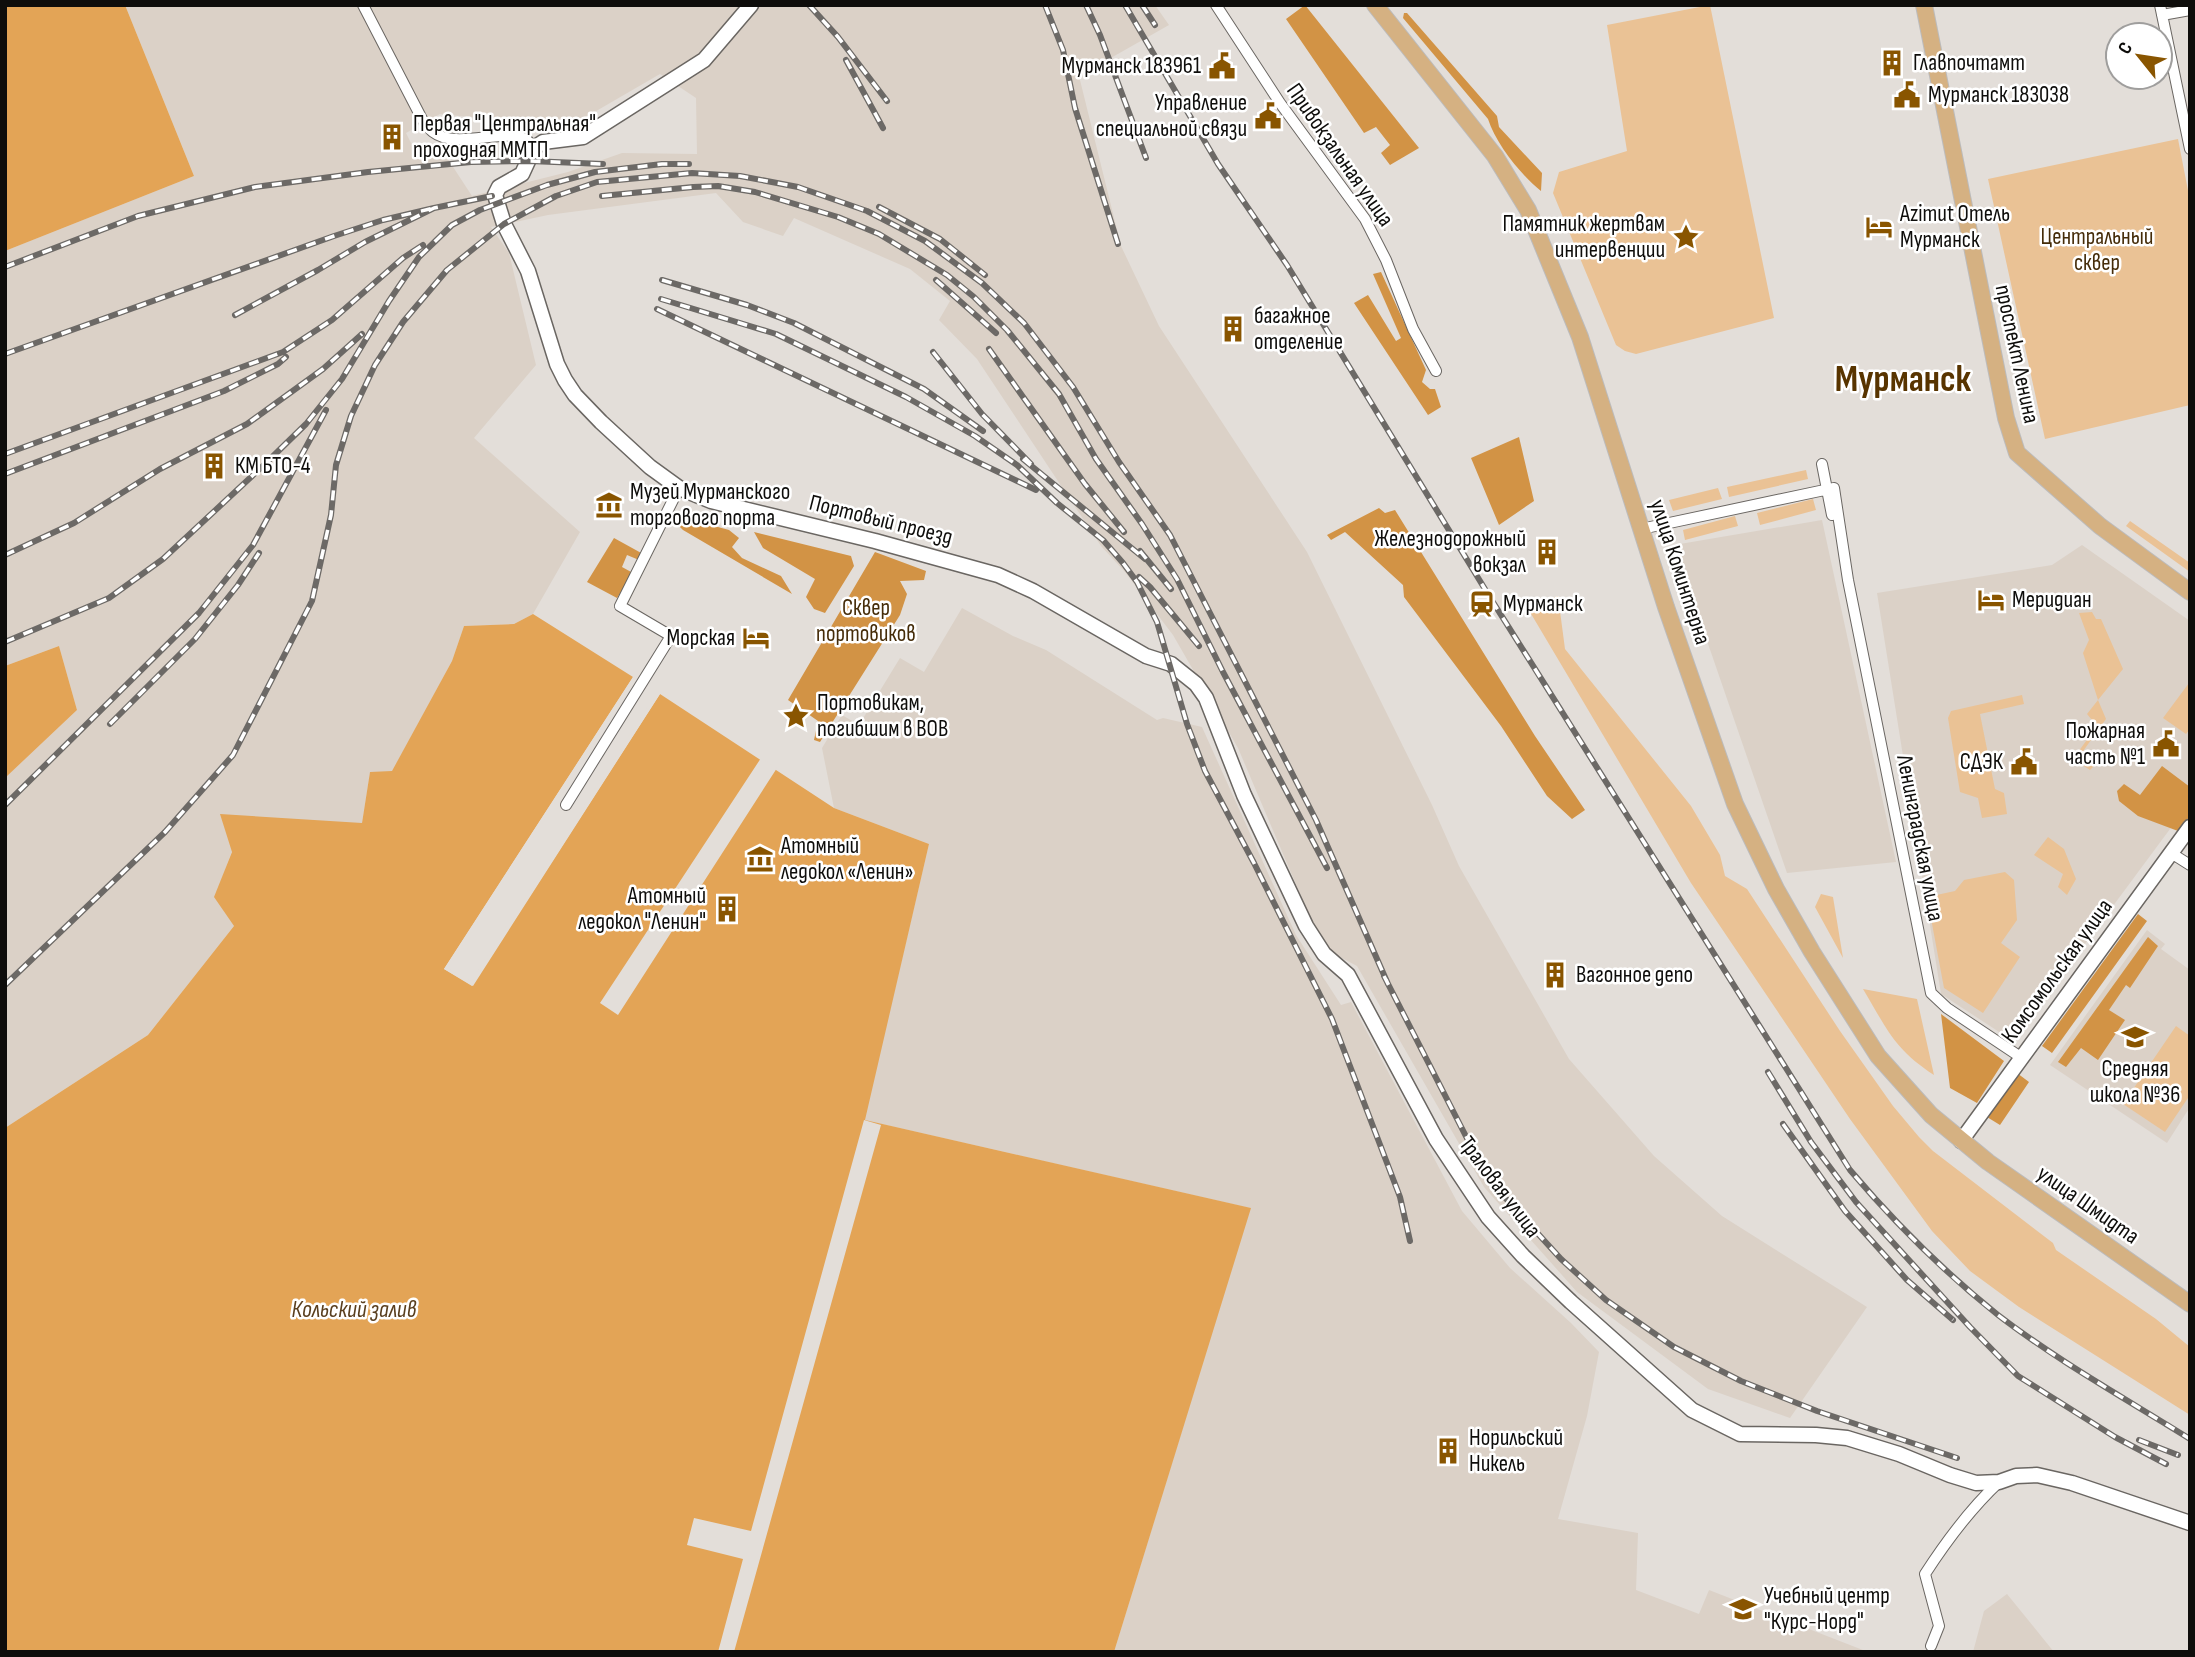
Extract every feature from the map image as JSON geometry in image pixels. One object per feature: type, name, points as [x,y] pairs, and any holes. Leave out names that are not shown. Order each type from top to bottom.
[{"type":"main road","name":"улица Коминтерна","points":[[1375,5],[1494,156],[1528,209],[1580,337],[1641,529],[1735,804],[1776,889],[1812,953],[1878,1056],[1931,1115],[1961,1142]]},
{"type":"main road","name":"проспект Ленина","points":[[1924,5],[2006,418],[2017,453],[2100,526],[2190,592]]},
{"type":"main road","name":"улица Шмидта","points":[[1961,1142],[2190,1304]]},
{"type":"street","points":[[363,5],[422,119],[433,132],[441,136],[466,139],[513,136],[527,140],[534,148],[543,142],[583,137],[704,60],[751,5]]},
{"type":"street","name":"Привокзальная улица","points":[[1216,5],[1280,103],[1365,219],[1386,260],[1413,329],[1436,371]]},
{"type":"street","points":[[2190,10],[2161,10],[2190,149]]},
{"type":"street","name":"Портовый проезд","points":[[534,148],[522,174],[499,187],[495,195],[504,224],[528,271],[557,364],[575,395],[650,467],[679,488],[711,500],[955,562],[1014,582],[1146,656],[1183,671],[1206,698]]},
{"type":"street","name":"Ленинградская улица","points":[[1822,464],[1831,489],[1931,993],[1947,1008],[2022,1058]]},
{"type":"street","points":[[566,805],[671,636],[620,606],[679,488]]},
{"type":"street","points":[[1641,529],[1831,489]]},
{"type":"street","name":"Траловая улица","points":[[1206,698],[1244,795],[1306,926],[1324,954],[1348,975],[1436,1139],[1488,1217],[1523,1256],[1692,1410],[1740,1434],[1847,1438],[1976,1483],[2037,1475],[2072,1483],[2190,1523]]},
{"type":"street","name":"Комсомольская улица","points":[[1961,1142],[2190,827]]},
{"type":"street","points":[[2171,853],[2190,865]]},
{"type":"street","points":[[1931,1646],[1939,1626],[1925,1574],[1957,1526],[1975,1504],[1999,1482]]},
{"type":"shaded area","points":[[125,5],[1155,5],[1169,25],[1079,76],[1121,246],[1159,326],[1307,552],[1432,805],[1459,866],[1569,1059],[1654,1156],[1722,1216],[1867,1307],[1790,1418],[1708,1389],[1577,1292],[1484,1187],[1357,966],[1323,948],[1238,748],[1173,635],[1125,572],[1101,546],[977,359],[939,320],[950,301],[910,269],[794,218],[783,236],[743,222],[716,193],[548,215],[491,227],[509,253],[536,365],[474,438],[580,532],[533,614],[514,624],[464,626],[452,661],[392,772],[370,773],[362,823],[232,851],[215,897],[234,926],[148,1035],[5,1128],[5,778],[77,710],[59,646],[5,666],[5,251],[194,176]],"holes":[[[660,74],[696,98],[697,154],[622,153],[568,172],[472,196],[442,150],[415,151],[406,133],[440,114],[521,122],[579,121]]]},
{"type":"shaded area","points":[[1822,520],[1896,862],[1787,873],[1674,545]]},
{"type":"shaded area","points":[[2082,545],[2190,621],[2190,802],[2013,1041],[1941,994],[1877,593],[2052,565]]},
{"type":"shaded area","points":[[962,608],[1013,636],[1046,650],[1157,720],[1163,718],[1202,727],[1296,935],[1341,1005],[1351,1002],[1462,1211],[1510,1268],[1599,1352],[1587,1416],[1558,1519],[1638,1533],[1636,1590],[1699,1614],[1709,1590],[1868,1652],[1114,1652],[1250,1208],[864,1120],[929,844],[834,808],[822,748],[842,715],[859,725],[900,658],[924,672]]},
{"type":"shaded area","points":[[2147,930],[2165,944],[2161,949],[2190,970],[2190,1107],[2167,1143],[2050,1065]]},
{"type":"shaded area","points":[[2007,1594],[2054,1652],[1973,1652],[1984,1611]]},
{"type":"green space","points":[[1305,5],[1419,148],[1390,165],[1381,153],[1390,145],[1376,127],[1364,133],[1286,19]]},
{"type":"green space","points":[[1710,5],[1774,318],[1636,354],[1616,345],[1553,193],[1559,172],[1627,151],[1607,25]]},
{"type":"green space","points":[[1404,13],[1407,13],[1497,116],[1499,127],[1542,173],[1541,191],[1510,158],[1488,119],[1403,18]]},
{"type":"green space","name":"Центральный сквер","points":[[2178,139],[2190,201],[2190,405],[2045,439],[1988,179]]},
{"type":"green space","points":[[1381,272],[1426,370],[1422,382],[1430,389],[1435,389],[1441,407],[1428,415],[1354,303],[1368,295],[1396,341],[1401,338],[1373,274]]},
{"type":"green space","points":[[1519,437],[1534,501],[1499,525],[1471,458]]},
{"type":"green space","points":[[1806,470],[1808,479],[1729,497],[1727,487]]},
{"type":"green space","points":[[1718,488],[1722,499],[1673,511],[1669,500]]},
{"type":"green space","points":[[1813,499],[1816,510],[1760,525],[1757,513]]},
{"type":"green space","points":[[1379,508],[1385,513],[1395,510],[1535,736],[1585,810],[1572,819],[1547,796],[1501,726],[1404,597],[1403,585],[1345,532],[1331,540],[1327,535]]},
{"type":"green space","points":[[674,515],[729,530],[739,538],[732,547],[742,558],[781,576],[792,594],[683,530],[674,521]]},
{"type":"green space","points":[[1735,516],[1738,526],[1685,540],[1683,530]]},
{"type":"green space","points":[[2130,521],[2190,563],[2190,572],[2126,526]]},
{"type":"green space","points":[[754,532],[851,556],[854,566],[825,613],[814,609],[806,597],[815,579],[763,548]]},
{"type":"green space","points":[[614,538],[643,554],[639,560],[627,555],[622,567],[633,573],[617,598],[587,582]]},
{"type":"green space","name":"Сквер портовиков","points":[[875,552],[926,571],[924,580],[900,581],[907,594],[900,615],[820,742],[814,740],[818,721],[788,700]]},
{"type":"green space","points":[[1558,596],[1565,649],[1691,806],[1720,855],[1725,876],[1747,889],[1840,1031],[1893,1106],[1933,1151],[2053,1243],[2056,1250],[2156,1319],[2190,1347],[2190,1415],[2019,1307],[1970,1271],[1932,1231],[1850,1119],[1691,883],[1524,602],[1540,603]]},
{"type":"green space","points":[[2092,612],[2096,619],[2101,619],[2123,669],[2098,700],[2083,653],[2089,640],[2079,613]]},
{"type":"green space","points":[[2189,683],[2190,729],[2186,734],[2163,718]]},
{"type":"green space","points":[[2022,695],[2024,704],[1980,714],[1995,789],[2004,793],[2007,814],[1982,818],[1978,798],[1960,792],[1948,718],[1951,711]]},
{"type":"green space","points":[[2098,700],[2106,719],[2081,754],[2095,765],[2090,770],[2073,759],[2097,726],[2087,714]]},
{"type":"green space","points":[[2162,766],[2190,787],[2190,816],[2178,831],[2138,816],[2119,801],[2117,791],[2124,784],[2140,795]]},
{"type":"green space","points":[[2048,837],[2064,849],[2076,879],[2067,895],[2058,887],[2063,874],[2034,855]]},
{"type":"green space","points":[[2005,872],[2014,880],[2017,920],[2001,943],[2020,957],[1983,1013],[1944,988],[1927,897],[1955,891],[1964,880]]},
{"type":"green space","points":[[1821,894],[1833,897],[1843,958],[1815,907]]},
{"type":"green space","points":[[2138,914],[2147,921],[2052,1053],[2042,1046]]},
{"type":"green space","points":[[2148,937],[2158,946],[2130,988],[2126,985],[2109,1010],[2125,1020],[2098,1060],[2081,1048],[2066,1067],[2058,1062]]},
{"type":"green space","points":[[1863,989],[1917,999],[1934,1075],[1900,1047]]},
{"type":"green space","points":[[1941,1014],[2004,1061],[1977,1103],[1950,1088]]},
{"type":"green space","points":[[2176,1026],[2190,1036],[2190,1095],[2165,1132],[2123,1104]]},
{"type":"green space","points":[[2017,1073],[2029,1082],[2000,1125],[1987,1117]]},
{"type":"water","points":[[5,5],[125,5],[194,176],[5,251]]},
{"type":"water","name":"Кольский залив","points":[[533,614],[633,677],[444,969],[473,986],[660,694],[834,808],[929,844],[865,1120],[1251,1208],[1114,1652],[5,1652],[5,1128],[148,1035],[234,926],[214,897],[232,852],[220,814],[362,823],[370,772],[392,771],[452,661],[464,626],[514,624]]},
{"type":"water","points":[[59,646],[77,710],[5,778],[5,666]]},
{"type":"pier","points":[[633,677],[636,679],[448,968],[471,981],[657,692],[660,694],[472,986],[444,969]]},
{"type":"pier","points":[[761,758],[777,768],[618,1015],[600,1003]]},
{"type":"pier","points":[[864,1120],[881,1125],[734,1652],[718,1652],[743,1559],[687,1545],[694,1518],[751,1531]]},
{"type":"railway","points":[[809,5],[838,37],[887,101]]},
{"type":"railway","points":[[1045,5],[1063,50],[1075,108],[1118,244]]},
{"type":"railway","points":[[1086,5],[1146,158]]},
{"type":"railway","points":[[1125,5],[1218,164],[1287,265],[1491,599],[1850,1170],[1920,1246],[1998,1315],[2068,1364],[2190,1439]]},
{"type":"railway","points":[[1142,5],[1155,25]]},
{"type":"railway","points":[[846,60],[883,128]]},
{"type":"railway","points":[[5,267],[138,216],[255,187],[471,162],[603,164]]},
{"type":"railway","points":[[5,642],[109,598],[163,559],[265,464],[306,424],[342,379],[419,257],[452,225],[480,210],[547,185],[595,172],[662,164],[689,164]]},
{"type":"railway","points":[[5,985],[165,832],[233,755],[312,601],[331,515],[336,465],[351,416],[375,365],[403,322],[447,270],[504,224],[556,196],[597,182],[692,173],[740,176],[798,187],[867,211],[925,241],[982,283],[1024,323],[1073,387],[1119,462],[1170,535],[1316,820],[1388,984]]},
{"type":"railway","points":[[602,196],[718,186],[755,192],[838,217],[879,234],[947,275],[974,297],[1007,330],[1059,394],[1096,459],[1177,579],[1327,868]]},
{"type":"railway","points":[[235,315],[365,242],[434,208],[492,196]]},
{"type":"railway","points":[[879,207],[940,239],[985,275]]},
{"type":"railway","points":[[5,354],[334,236],[383,220],[434,208]]},
{"type":"railway","points":[[5,454],[283,352],[332,320],[403,258],[423,245]]},
{"type":"railway","points":[[662,280],[747,305],[794,323],[924,389],[983,431]]},
{"type":"railway","points":[[936,280],[996,333]]},
{"type":"railway","points":[[661,299],[776,334],[906,397],[975,436],[1017,465],[1057,503],[1103,540],[1123,563],[1137,582],[1157,622],[1187,724],[1205,771],[1332,1019],[1400,1197],[1410,1241]]},
{"type":"railway","points":[[657,309],[1036,490]]},
{"type":"railway","points":[[5,555],[74,523],[160,469],[247,424],[323,369],[362,334]]},
{"type":"railway","points":[[989,349],[1085,484],[1124,532]]},
{"type":"railway","points":[[933,352],[982,414],[1031,464]]},
{"type":"railway","points":[[5,474],[224,391],[278,364],[286,357]]},
{"type":"railway","points":[[5,805],[199,613],[253,545],[326,410]]},
{"type":"railway","points":[[1023,459],[1145,559]]},
{"type":"railway","points":[[1140,551],[1171,589]]},
{"type":"railway","points":[[110,724],[195,639],[238,585],[259,553]]},
{"type":"railway","points":[[1139,577],[1199,646]]},
{"type":"railway","points":[[1384,976],[1475,1154],[1499,1191],[1561,1259],[1606,1300],[1674,1347],[1741,1381],[1817,1411],[1957,1458]]},
{"type":"railway","points":[[1768,1072],[1811,1142],[1856,1202],[2018,1376],[2115,1437],[2166,1464]]},
{"type":"railway","points":[[1783,1124],[1845,1211],[1907,1280],[1953,1320]]},
{"type":"railway","points":[[2139,1440],[2178,1455]]},
{"type":"place","name":"Главпочтамт","points":[[1892,63]]},
{"type":"place","name":"Мурманск 183961","points":[[1222,66]]},
{"type":"place","name":"Мурманск 183038","points":[[1907,95]]},
{"type":"place","name":"Управление специальной связи","points":[[1268,116]]},
{"type":"place","name":"Первая \"Центральная\" проходная ММТП","points":[[392,137]]},
{"type":"place","name":"Azimut Отель Мурманск","points":[[1879,227]]},
{"type":"place","name":"Памятник жертвам интервенции","points":[[1686,237]]},
{"type":"place","name":"багажное отделение","points":[[1233,329]]},
{"type":"place","name":"КМ БТО-4","points":[[214,466]]},
{"type":"place","name":"Музей Мурманского торгового порта","points":[[609,505]]},
{"type":"place","name":"Железнодорожный вокзал","points":[[1547,552]]},
{"type":"place","name":"Меридиан","points":[[1991,600]]},
{"type":"place","name":"Мурманск","points":[[1482,604]]},
{"type":"place","name":"Морская","points":[[756,638]]},
{"type":"place","name":"Портовикам, погибшим в ВОВ","points":[[796,716]]},
{"type":"place","name":"Пожарная часть №1","points":[[2166,744]]},
{"type":"place","name":"СДЭК","points":[[2024,762]]},
{"type":"place","name":"Атомный ледокол «Ленин»","points":[[760,859]]},
{"type":"place","name":"Атомный ледокол \"Ленин\"","points":[[727,909]]},
{"type":"place","name":"Вагонное депо","points":[[1555,975]]},
{"type":"place","name":"Средняя школа №36","points":[[2135,1037]]},
{"type":"place","name":"Норильский Никель","points":[[1448,1451]]},
{"type":"place","name":"Учебный центр \"Курс-Норд\"","points":[[1743,1609]]},
{"type":"district","name":"Мурманск","points":[[1903,380]]}]
